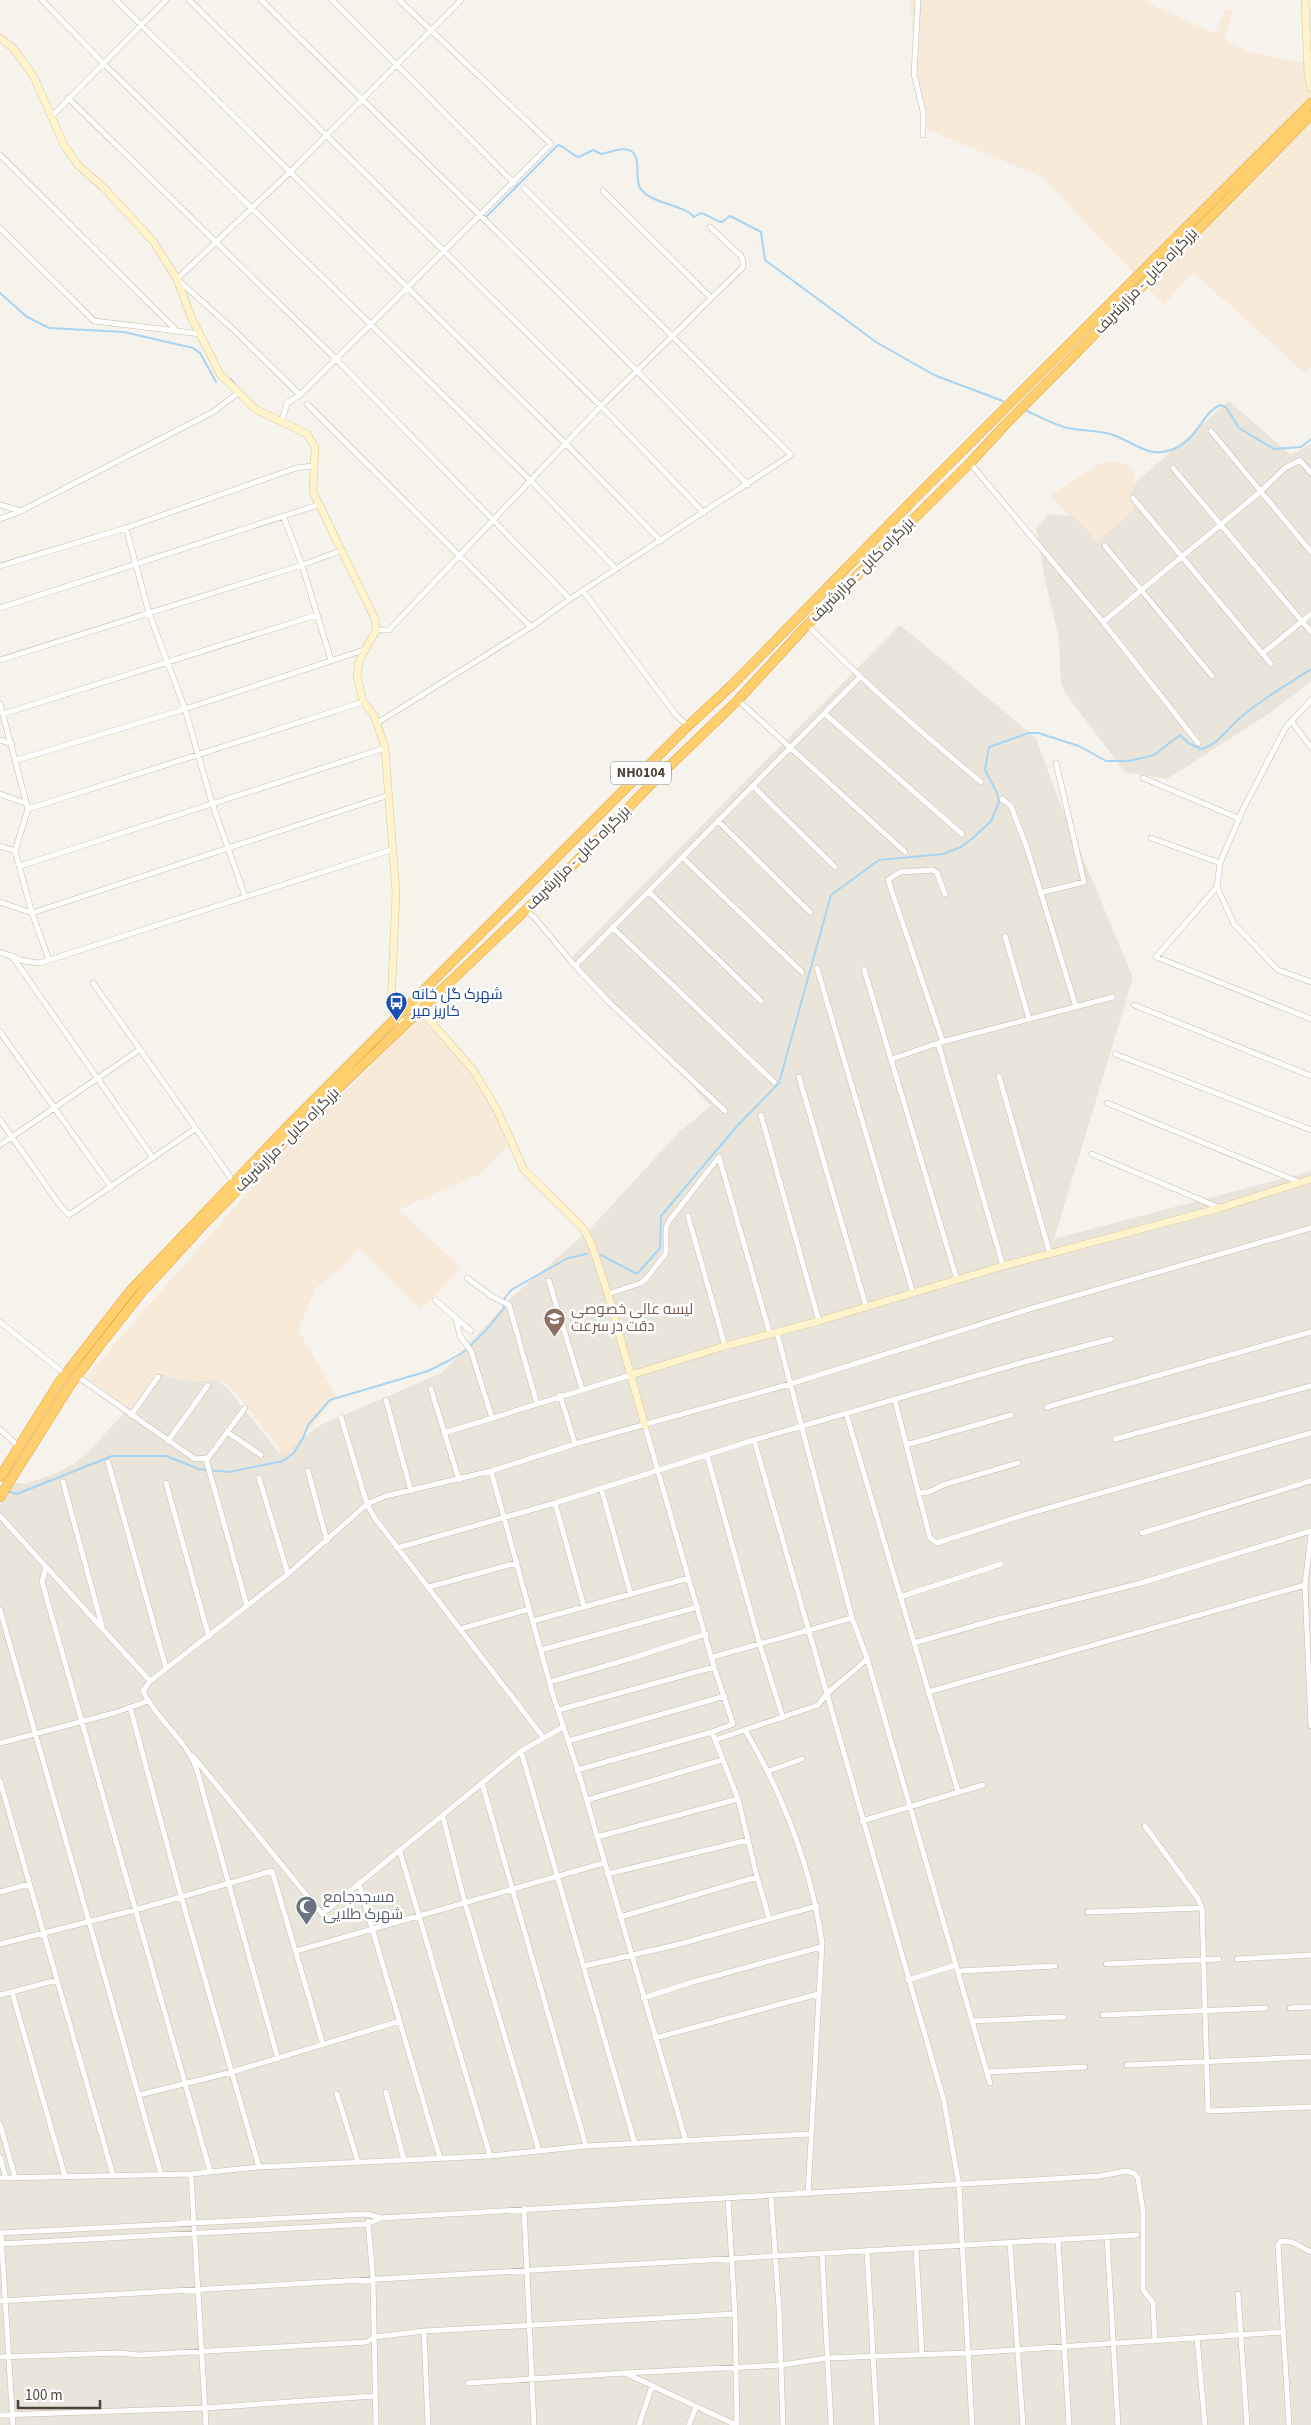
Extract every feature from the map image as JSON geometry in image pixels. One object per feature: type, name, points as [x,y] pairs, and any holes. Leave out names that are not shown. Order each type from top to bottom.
[{"type":"highway","name":"بزرگراه کابل - مزارشریف","points":[[2,1474],[20,1442],[62,1377],[130,1291],[171,1253],[309,1111],[396,1016],[688,726],[732,685],[914,499],[1311,103]]},
{"type":"highway","name":"بزرگراه کابل - مزارشریف","points":[[309,1111],[405,1026],[526,910],[658,776],[738,700],[807,625],[970,463],[1005,424],[1311,114]]},
{"type":"highway","name":"بزرگراه کابل - مزارشریف","points":[[0,1497],[69,1387],[171,1253],[234,1181],[264,1157]]},
{"type":"highway","points":[[62,1377],[69,1387]]},
{"type":"highway","points":[[20,1442],[31,1446]]},
{"type":"street","points":[[42,0],[103,63],[531,481],[616,569]]},
{"type":"street","points":[[116,0],[566,444],[661,541]]},
{"type":"street","points":[[52,116],[166,0]]},
{"type":"street","points":[[190,0],[601,406],[704,513]]},
{"type":"street","points":[[261,0],[479,217],[637,369],[748,485]]},
{"type":"street","points":[[332,0],[514,183]]},
{"type":"street","points":[[282,421],[290,401],[300,395],[551,144],[399,0]]},
{"type":"street","points":[[177,279],[290,172],[461,0]]},
{"type":"street","points":[[918,0],[914,74],[923,112],[923,135]]},
{"type":"street","points":[[1305,0],[1308,74],[1311,88]]},
{"type":"street","points":[[0,38],[14,49],[34,77],[64,145],[78,165],[104,188],[153,241],[177,279],[191,317],[220,374],[255,409],[307,434],[315,447],[313,492],[318,505],[343,550],[375,619],[376,630],[368,649],[357,666],[363,702],[377,723],[385,748],[396,892],[391,1004],[396,1016],[405,1026]]},
{"type":"street","points":[[68,98],[335,358],[570,599]]},
{"type":"street","points":[[0,155],[177,332]]},
{"type":"street","points":[[377,723],[531,627],[570,599],[748,485],[791,455],[524,188]]},
{"type":"street","points":[[603,191],[711,298]]},
{"type":"street","points":[[376,630],[388,630],[637,369],[743,267],[743,260],[710,227]]},
{"type":"street","points":[[0,228],[94,321],[200,334]]},
{"type":"street","points":[[177,279],[234,330],[300,395]]},
{"type":"street","points":[[0,520],[213,412],[238,393]]},
{"type":"street","points":[[307,404],[531,627]]},
{"type":"street","points":[[1211,431],[1311,552]]},
{"type":"street","points":[[1103,622],[1260,492],[1292,463],[1300,460],[1311,473]]},
{"type":"street","points":[[970,463],[1103,622],[1198,743]]},
{"type":"street","points":[[0,566],[126,528],[296,468],[313,466]]},
{"type":"street","points":[[1173,468],[1311,632]]},
{"type":"street","points":[[1133,498],[1271,664]]},
{"type":"street","points":[[0,505],[21,511]]},
{"type":"street","points":[[0,608],[284,518],[318,505]]},
{"type":"street","points":[[284,518],[302,565],[331,660]]},
{"type":"street","points":[[126,528],[149,613],[185,709],[212,803],[245,896]]},
{"type":"street","points":[[1105,546],[1212,676]]},
{"type":"street","points":[[0,660],[302,565],[343,550]]},
{"type":"street","points":[[583,591],[676,715],[688,726]]},
{"type":"street","points":[[1262,654],[1311,614]]},
{"type":"street","points":[[3,714],[317,615]]},
{"type":"street","points":[[807,625],[920,732],[981,782]]},
{"type":"street","points":[[17,760],[185,709],[368,649]]},
{"type":"street","points":[[575,966],[860,677]]},
{"type":"street","points":[[738,700],[904,852]]},
{"type":"street","points":[[1311,700],[1286,727],[1238,818],[1220,863],[1217,887],[1234,924],[1278,970],[1311,982]]},
{"type":"street","points":[[28,809],[199,756],[363,702]]},
{"type":"street","points":[[0,704],[17,760],[25,803],[28,809],[15,851],[32,913],[49,960]]},
{"type":"street","points":[[825,714],[962,834]]},
{"type":"street","points":[[1292,721],[1311,747]]},
{"type":"street","points":[[0,740],[12,744]]},
{"type":"street","points":[[20,866],[385,748]]},
{"type":"street","points":[[1040,893],[1084,882],[1056,763]]},
{"type":"street","points":[[1143,778],[1238,818]]},
{"type":"street","points":[[753,786],[835,867]]},
{"type":"street","points":[[0,794],[25,803]]},
{"type":"street","points":[[0,902],[32,913],[389,795]]},
{"type":"street","points":[[1002,799],[1011,806],[1027,848],[1076,1007]]},
{"type":"street","points":[[718,821],[810,912]]},
{"type":"street","points":[[1151,838],[1220,863]]},
{"type":"street","points":[[0,846],[15,851]]},
{"type":"street","points":[[0,952],[24,961],[40,963],[394,849]]},
{"type":"street","points":[[683,858],[802,972]]},
{"type":"street","points":[[945,894],[937,873],[933,870],[900,872],[888,880],[941,1043],[1003,1266]]},
{"type":"street","points":[[1217,887],[1156,957],[1311,1019]]},
{"type":"street","points":[[649,892],[761,1001]]},
{"type":"street","points":[[526,910],[610,1003],[725,1111]]},
{"type":"street","points":[[612,927],[774,1082]]},
{"type":"street","points":[[1005,936],[1029,1019]]},
{"type":"street","points":[[12,956],[152,1158]]},
{"type":"street","points":[[817,968],[913,1293]]},
{"type":"street","points":[[864,969],[957,1280]]},
{"type":"street","points":[[93,983],[195,1129],[234,1181]]},
{"type":"street","points":[[892,1058],[1113,997]]},
{"type":"street","points":[[412,1000],[473,1070],[497,1110],[524,1170],[584,1228],[591,1243],[608,1294],[713,1657],[714,1667],[733,1724],[712,1732],[577,1770]]},
{"type":"street","points":[[1134,1005],[1311,1076]]},
{"type":"street","points":[[0,1032],[111,1187]]},
{"type":"street","points":[[0,1145],[139,1050]]},
{"type":"street","points":[[1115,1054],[1311,1130]]},
{"type":"street","points":[[999,1076],[1050,1254]]},
{"type":"street","points":[[799,1077],[866,1306]]},
{"type":"street","points":[[1107,1103],[1299,1182]]},
{"type":"street","points":[[761,1115],[819,1321]]},
{"type":"street","points":[[0,1120],[69,1215],[195,1129]]},
{"type":"street","points":[[1092,1154],[1220,1208]]},
{"type":"street","points":[[608,1294],[641,1283],[646,1279],[666,1253],[666,1228],[669,1221],[719,1157],[790,1384],[852,1618],[867,1658],[990,2083]]},
{"type":"street","points":[[444,1433],[726,1346],[819,1321],[1003,1266],[1220,1208],[1311,1179]]},
{"type":"street","points":[[688,1216],[726,1346]]},
{"type":"street","points":[[563,1727],[522,1751],[322,1914],[148,1701],[143,1691],[150,1681],[288,1574],[367,1504],[386,1496],[491,1471],[575,1444],[790,1384],[1026,1310],[1311,1228]]},
{"type":"street","points":[[467,1278],[508,1304],[537,1404]]},
{"type":"street","points":[[549,1281],[582,1389]]},
{"type":"street","points":[[435,1300],[471,1331]]},
{"type":"street","points":[[456,1318],[464,1342],[470,1350],[492,1418]]},
{"type":"street","points":[[0,1322],[62,1377]]},
{"type":"street","points":[[1047,1407],[1311,1332]]},
{"type":"street","points":[[397,1548],[503,1516],[554,1503],[754,1440],[1111,1338]]},
{"type":"street","points":[[77,1376],[192,1458],[206,1462]]},
{"type":"street","points":[[131,1414],[158,1377]]},
{"type":"street","points":[[168,1441],[208,1385]]},
{"type":"street","points":[[1115,1439],[1311,1386]]},
{"type":"street","points":[[431,1389],[459,1480]]},
{"type":"street","points":[[560,1396],[575,1444]]},
{"type":"street","points":[[386,1400],[411,1491]]},
{"type":"street","points":[[895,1400],[930,1538],[937,1543],[1024,1515],[1311,1433]]},
{"type":"street","points":[[245,1408],[206,1462],[208,1475],[247,1606]]},
{"type":"street","points":[[846,1413],[958,1791]]},
{"type":"street","points":[[906,1445],[1011,1415]]},
{"type":"street","points":[[341,1417],[367,1504],[374,1517],[543,1737]]},
{"type":"street","points":[[0,1429],[20,1442]]},
{"type":"street","points":[[227,1432],[261,1455]]},
{"type":"street","points":[[754,1440],[807,1632],[944,2101],[959,2186],[972,2425]]},
{"type":"street","points":[[707,1455],[760,1645],[783,1718]]},
{"type":"street","points":[[108,1462],[166,1668]]},
{"type":"street","points":[[918,1493],[929,1492],[944,1485],[1018,1463]]},
{"type":"street","points":[[491,1471],[558,1710],[686,2141]]},
{"type":"street","points":[[308,1472],[327,1541]]},
{"type":"street","points":[[259,1478],[288,1574]]},
{"type":"street","points":[[63,1482],[103,1627]]},
{"type":"street","points":[[1142,1533],[1311,1482]]},
{"type":"street","points":[[166,1483],[208,1637]]},
{"type":"street","points":[[601,1488],[631,1594]]},
{"type":"street","points":[[554,1503],[584,1607]]},
{"type":"street","points":[[0,1516],[103,1627],[150,1681]]},
{"type":"street","points":[[914,1644],[998,1619],[1141,1583],[1311,1533],[1306,1585],[1311,1726]]},
{"type":"street","points":[[429,1587],[516,1563]]},
{"type":"street","points":[[900,1597],[1001,1564]]},
{"type":"street","points":[[46,1567],[42,1582],[210,2171]]},
{"type":"street","points":[[533,1621],[689,1578]]},
{"type":"street","points":[[928,1692],[1306,1585]]},
{"type":"street","points":[[541,1650],[698,1607]]},
{"type":"street","points":[[460,1629],[529,1609]]},
{"type":"street","points":[[0,1610],[161,2174]]},
{"type":"street","points":[[713,1657],[852,1618]]},
{"type":"street","points":[[550,1682],[629,1660],[706,1634]]},
{"type":"street","points":[[715,1740],[818,1705],[826,1693],[860,1666],[867,1658]]},
{"type":"street","points":[[558,1710],[714,1667]]},
{"type":"street","points":[[568,1742],[725,1696]]},
{"type":"street","points":[[0,1743],[82,1722],[148,1701]]},
{"type":"street","points":[[130,1706],[181,1896],[259,2167]]},
{"type":"street","points":[[745,1730],[769,1771],[798,1844],[817,1906],[821,1947],[808,2194]]},
{"type":"street","points":[[712,1732],[738,1799],[756,1877],[769,1918]]},
{"type":"street","points":[[522,1751],[635,2144]]},
{"type":"street","points":[[190,1752],[278,2058]]},
{"type":"street","points":[[769,1771],[802,1759]]},
{"type":"street","points":[[586,1800],[722,1760]]},
{"type":"street","points":[[0,1781],[113,2175]]},
{"type":"street","points":[[482,1783],[586,2146]]},
{"type":"street","points":[[862,1821],[983,1785]]},
{"type":"street","points":[[597,1837],[738,1799]]},
{"type":"street","points":[[442,1817],[465,1903],[539,2151]]},
{"type":"street","points":[[1145,1826],[1197,1897],[1202,1908],[1208,2111],[1311,2107]]},
{"type":"street","points":[[607,1874],[748,1840]]},
{"type":"street","points":[[400,1852],[490,2156]]},
{"type":"street","points":[[296,1951],[604,1864]]},
{"type":"street","points":[[0,1944],[135,1910],[272,1871],[323,2045]]},
{"type":"street","points":[[620,1917],[756,1877]]},
{"type":"street","points":[[0,1892],[30,1884]]},
{"type":"street","points":[[359,1884],[440,2158]]},
{"type":"street","points":[[584,1966],[676,1945],[817,1906]]},
{"type":"street","points":[[1088,1912],[1202,1908]]},
{"type":"street","points":[[643,1998],[693,1982],[821,1947]]},
{"type":"street","points":[[1237,1958],[1311,1955]]},
{"type":"street","points":[[1106,1964],[1219,1959]]},
{"type":"street","points":[[908,1980],[957,1968],[1055,1966]]},
{"type":"street","points":[[0,1995],[56,1980]]},
{"type":"street","points":[[12,1992],[65,2176]]},
{"type":"street","points":[[655,2038],[818,1994]]},
{"type":"street","points":[[1290,2008],[1311,2007]]},
{"type":"street","points":[[1103,2015],[1266,2008]]},
{"type":"street","points":[[972,2022],[1064,2017]]},
{"type":"street","points":[[138,2095],[187,2085],[400,2021]]},
{"type":"street","points":[[1127,2065],[1311,2056]]},
{"type":"street","points":[[987,2072],[1085,2067]]},
{"type":"street","points":[[386,2092],[404,2160]]},
{"type":"street","points":[[337,2094],[358,2162]]},
{"type":"street","points":[[0,2124],[16,2177]]},
{"type":"street","points":[[0,2157],[3,2178],[191,2174],[259,2167],[490,2156],[586,2146],[811,2134]]},
{"type":"street","points":[[13,2425],[9,2356],[3,2301],[0,2233],[366,2214],[381,2218],[524,2208],[728,2199],[959,2186],[1100,2176],[1126,2171],[1134,2173],[1138,2178],[1143,2212],[1143,2290],[1153,2303],[1155,2340]]},
{"type":"street","points":[[191,2174],[196,2223],[206,2425]]},
{"type":"street","points":[[771,2196],[782,2365],[783,2425]]},
{"type":"street","points":[[625,2372],[736,2425],[737,2368],[728,2199]]},
{"type":"street","points":[[524,2208],[534,2425]]},
{"type":"street","points":[[366,2214],[372,2280],[376,2425]]},
{"type":"street","points":[[1,2244],[368,2224],[381,2218]]},
{"type":"street","points":[[3,2301],[1137,2235]]},
{"type":"street","points":[[1107,2237],[1118,2425]]},
{"type":"street","points":[[1058,2240],[1069,2425]]},
{"type":"street","points":[[1289,2425],[1278,2245],[1281,2241],[1292,2242],[1311,2252]]},
{"type":"street","points":[[1010,2243],[1023,2425]]},
{"type":"street","points":[[916,2248],[922,2355]]},
{"type":"street","points":[[867,2251],[877,2425]]},
{"type":"street","points":[[822,2254],[831,2425]]},
{"type":"street","points":[[1238,2294],[1247,2425]]},
{"type":"street","points":[[0,2357],[202,2352],[367,2342],[374,2337],[424,2331],[471,2329],[530,2323],[735,2314]]},
{"type":"street","points":[[424,2331],[428,2425]]},
{"type":"street","points":[[468,2383],[625,2372],[782,2365],[827,2358],[968,2353],[1283,2332]]},
{"type":"street","points":[[1196,2338],[1205,2425]]},
{"type":"street","points":[[639,2425],[652,2386]]},
{"type":"street","points":[[0,2415],[205,2408],[374,2396]]},
{"type":"street","points":[[689,2425],[696,2407]]},
{"type":"shaded area","points":[[909,0],[1141,0],[1214,33],[1226,9],[1233,12],[1224,40],[1249,52],[1305,63],[1311,94],[1311,366],[1305,373],[1193,272],[1164,305],[1042,177],[921,127],[922,112]]},
{"type":"shaded area","points":[[1229,401],[1291,455],[1311,444],[1311,681],[1273,711],[1167,779],[1125,772],[1066,694],[1061,683],[1059,638],[1045,580],[1036,528],[1049,514],[1070,516],[1077,518],[1097,542],[1133,510],[1131,493],[1135,483]]},
{"type":"shaded area","points":[[1115,461],[1134,468],[1135,483],[1131,493],[1133,509],[1097,542],[1077,518],[1070,516],[1050,495],[1100,464]]},
{"type":"shaded area","points":[[900,625],[1036,738],[1056,793],[1133,978],[1054,1239],[1311,1171],[1311,2425],[0,2425],[0,1505],[13,1482],[25,1484],[57,1473],[75,1463],[89,1451],[127,1410],[151,1372],[186,1380],[217,1379],[230,1391],[279,1453],[321,1425],[443,1372],[511,1298],[590,1229],[679,1132],[711,1106],[570,959]]},
{"type":"shaded area","points":[[420,1017],[467,1069],[498,1117],[507,1146],[482,1173],[398,1210],[461,1267],[421,1310],[358,1247],[346,1264],[316,1288],[298,1330],[337,1396],[306,1434],[284,1455],[235,1392],[223,1380],[191,1382],[157,1373],[133,1412],[86,1377],[271,1166]]},
{"type":"waterway","points":[[487,216],[558,145],[579,157],[593,150],[601,154],[620,149],[631,151],[636,158],[638,184],[645,193],[659,201],[682,209],[694,217],[701,213],[722,222],[730,216],[761,232],[765,260],[876,342],[934,375],[1003,401]]},
{"type":"waterway","points":[[0,293],[27,317],[49,328],[124,332],[193,348],[200,353],[216,382]]},
{"type":"waterway","points":[[231,379],[237,387]]},
{"type":"waterway","points":[[1025,410],[1064,427],[1110,434],[1142,449],[1159,452],[1168,451],[1185,442],[1209,413],[1220,405],[1226,407],[1239,428],[1274,449],[1301,447],[1311,439]]},
{"type":"waterway","points":[[601,1255],[637,1274],[660,1248],[661,1216],[737,1126],[779,1083],[831,895],[879,860],[943,854],[961,847],[991,821],[999,802],[997,793],[985,770],[989,747],[1029,733],[1038,733],[1079,746],[1106,761],[1129,761],[1154,755],[1180,735],[1188,743],[1201,749],[1213,744],[1240,718],[1274,692],[1311,669]]},
{"type":"waterway","points":[[7,1491],[17,1494],[112,1456],[166,1456],[199,1469],[229,1472],[283,1461],[294,1453],[308,1425],[330,1400],[428,1371],[448,1361],[465,1351],[489,1327],[504,1308],[505,1298],[511,1290],[568,1258],[587,1254]]},
{"type":"place","name":"شهرک گل خانه کاریز میر","points":[[396,1022]]},
{"type":"place","name":"لیسه عالی خصوصی دقت در سرعت","points":[[555,1337]]},
{"type":"place","name":"مسجدجامع شهرک طلایی","points":[[307,1925]]}]
